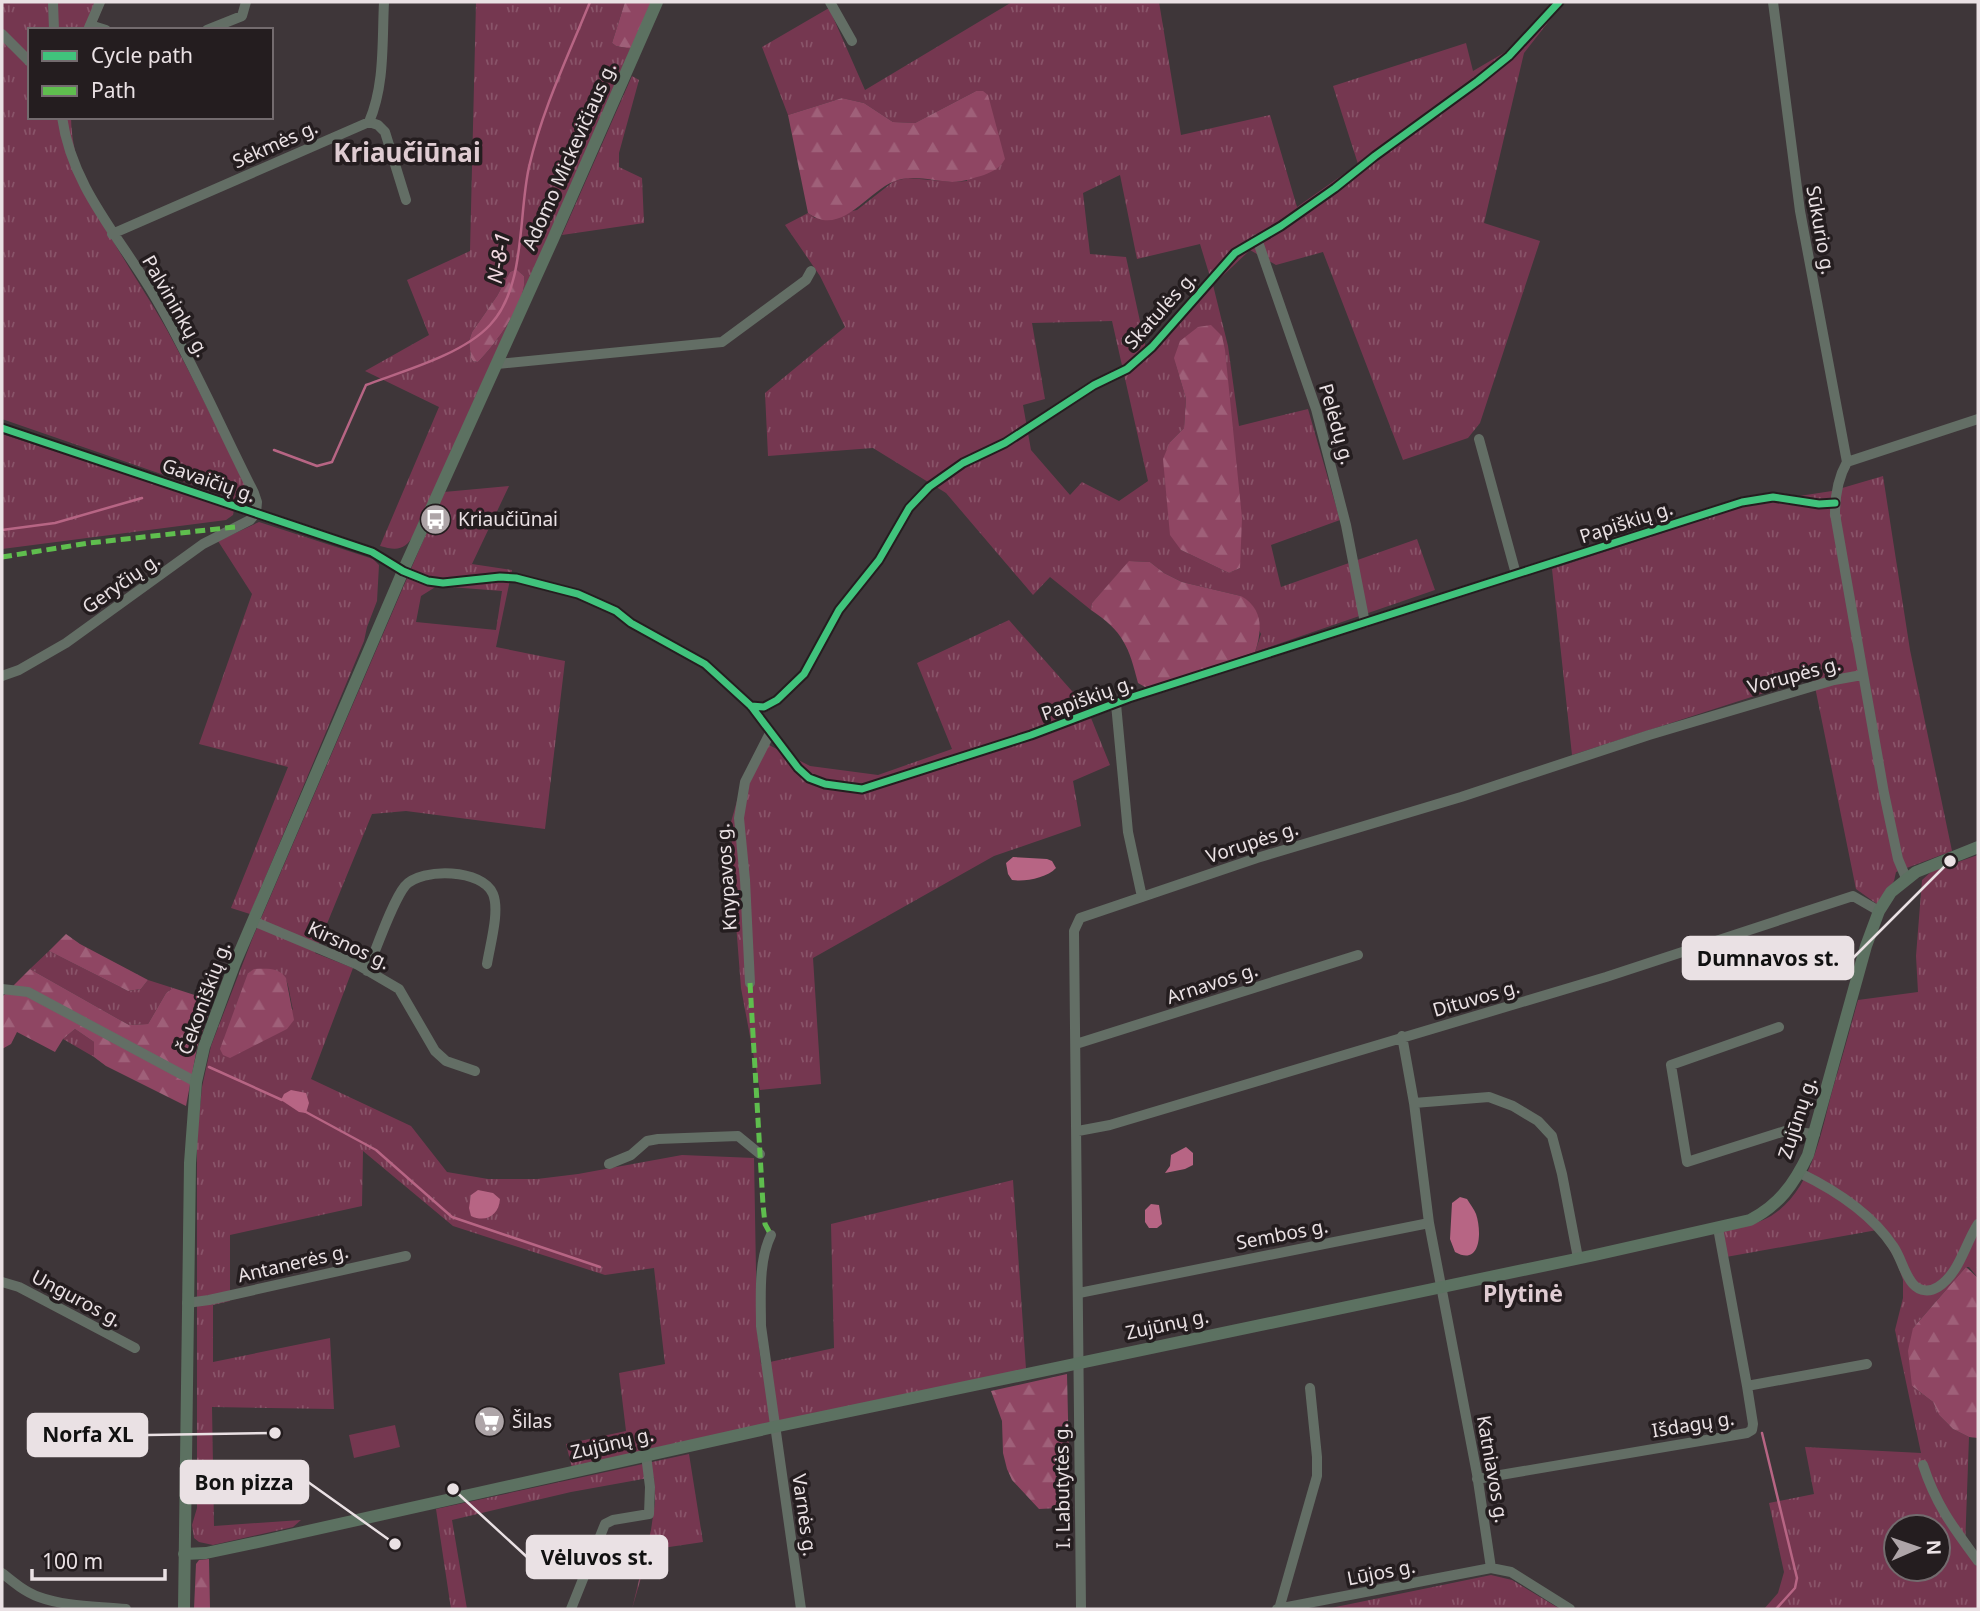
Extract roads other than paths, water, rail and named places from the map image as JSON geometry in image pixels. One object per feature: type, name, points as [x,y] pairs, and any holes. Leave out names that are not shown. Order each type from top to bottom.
[{"type":"main road","name":"Adomo Mickevičiaus g.","points":[[403,571],[657,2]]},
{"type":"main road","name":"Čekoniškių g.","points":[[184,1609],[190,1163],[196,1082],[212,1024],[253,921],[403,571]]},
{"type":"main road","name":"Zujūnų g.","points":[[184,1553],[206,1553],[263,1541],[774,1427],[1750,1220],[1765,1212],[1785,1195],[1800,1173],[1815,1135],[1866,946],[1891,892],[1906,878],[1933,864],[1978,847]]},
{"type":"street","points":[[53,2],[54,28]]},
{"type":"street","points":[[89,28],[100,2]]},
{"type":"street","points":[[212,28],[242,16],[246,2]]},
{"type":"street","points":[[384,2],[381,77],[377,104],[369,122],[378,125],[385,132],[406,200]]},
{"type":"street","points":[[830,2],[852,41]]},
{"type":"street","name":"Skatulės g.","points":[[751,706],[764,707],[777,700],[804,674],[839,610],[879,560],[909,508],[929,486],[963,463],[1005,443],[1094,385],[1127,369],[1152,347],[1235,253],[1281,226],[1335,188],[1478,81],[1509,56],[1559,2]]},
{"type":"street","name":"Sūkurio g.","points":[[1773,2],[1800,211],[1847,462]]},
{"type":"street","points":[[2,34],[28,60]]},
{"type":"street","name":"Palvininkų g.","points":[[62,119],[65,137],[76,169],[97,211],[154,295],[176,336],[254,493],[256,513]]},
{"type":"street","name":"Sėkmės g.","points":[[113,234],[369,122]]},
{"type":"street","name":"Pelėdų g.","points":[[1257,239],[1316,408],[1346,525],[1365,623]]},
{"type":"street","points":[[497,364],[722,342],[806,280],[811,271]]},
{"type":"street","points":[[1906,878],[1898,859],[1863,675],[1835,503],[1841,473],[1847,462],[1978,419]]},
{"type":"street","name":"Gavaičių g.","points":[[2,428],[372,552],[403,571]]},
{"type":"street","points":[[1479,439],[1516,574]]},
{"type":"street","name":"Papiškių g.","points":[[403,571],[428,581],[443,583],[508,578],[578,594],[616,611],[705,664],[751,706],[798,768],[809,778],[825,784],[862,789],[1742,502],[1773,497],[1819,504],[1835,503]]},
{"type":"street","name":"Geryčių g.","points":[[2,676],[19,670],[66,643],[203,544],[250,520],[256,513]]},
{"type":"street","name":"Vorupės g.","points":[[1079,1363],[1075,926],[1080,918],[1257,858],[1461,797],[1649,735],[1833,680],[1863,675]]},
{"type":"street","points":[[1116,704],[1128,832],[1142,897]]},
{"type":"street","name":"Knypavos g.","points":[[750,984],[739,818],[745,782],[770,733]]},
{"type":"street","points":[[367,971],[403,889],[421,876],[439,873],[476,878],[485,882],[494,894],[495,910],[487,964]]},
{"type":"street","name":"Dituvos g.","points":[[1078,1131],[1123,1121],[1453,1024],[1853,896],[1880,911]]},
{"type":"street","name":"Kirsnos g.","points":[[253,921],[358,965],[399,989],[435,1051],[446,1061],[475,1071]]},
{"type":"street","name":"Arnavos g.","points":[[1076,1044],[1358,955]]},
{"type":"street","points":[[2,989],[28,992],[196,1082]]},
{"type":"street","points":[[1779,1027],[1671,1065],[1687,1161],[1785,1131],[1815,1135]]},
{"type":"street","points":[[1402,1037],[1414,1102],[1429,1223],[1442,1287]]},
{"type":"street","points":[[1414,1102],[1489,1097],[1513,1105],[1538,1121],[1552,1136],[1562,1174],[1577,1258]]},
{"type":"street","points":[[609,1164],[631,1156],[647,1141],[658,1139],[738,1136],[760,1154]]},
{"type":"street","points":[[1800,1173],[1833,1190],[1878,1226],[1896,1251],[1913,1284],[1921,1290],[1937,1288],[1946,1280],[1978,1224]]},
{"type":"street","name":"Sembos g.","points":[[1079,1293],[1429,1223]]},
{"type":"street","name":"Išdagų g.","points":[[1477,1479],[1752,1430],[1747,1386],[1718,1228]]},
{"type":"street","points":[[771,1235],[761,1294],[761,1326],[774,1427]]},
{"type":"street","name":"Antanerės g.","points":[[187,1303],[406,1256]]},
{"type":"street","name":"Unguros g.","points":[[2,1282],[19,1287],[135,1348]]},
{"type":"street","name":"Katniavos g.","points":[[1442,1287],[1492,1569]]},
{"type":"street","name":"I. Labutytės g.","points":[[1079,1363],[1081,1609]]},
{"type":"street","points":[[1747,1386],[1867,1364]]},
{"type":"street","points":[[1278,1609],[1317,1476],[1310,1388]]},
{"type":"street","name":"Varnės g.","points":[[774,1427],[801,1609]]},
{"type":"street","points":[[571,1609],[605,1524],[613,1520],[649,1514],[650,1486],[646,1455]]},
{"type":"street","points":[[1923,1465],[1943,1514],[1978,1561]]},
{"type":"street","points":[[1492,1569],[1511,1572],[1570,1609]]},
{"type":"street","name":"Lūjos g.","points":[[1278,1609],[1492,1569]]},
{"type":"street","points":[[2,1573],[26,1591],[50,1600],[126,1609]]},
{"type":"waterway","name":"N-8-1","points":[[274,450],[317,466],[332,462],[366,385],[431,361],[464,345],[490,325],[502,309],[515,271],[534,146],[556,83],[590,2]]},
{"type":"waterway","name":"N-8-1","points":[[2,530],[55,523],[142,498]]},
{"type":"waterway","points":[[209,1067],[282,1100]]},
{"type":"waterway","points":[[304,1111],[376,1150],[452,1217],[600,1267]]},
{"type":"waterway","points":[[1762,1433],[1797,1578],[1795,1588],[1776,1609]]},
{"type":"place","name":"Kriaučiūnai","points":[[435,519]]},
{"type":"place","name":"Dumnavos st.","points":[[1950,861]]},
{"type":"place","name":"Šilas","points":[[489,1421]]},
{"type":"place","name":"Norfa XL","points":[[275,1433]]},
{"type":"place","name":"Vėluvos st.","points":[[453,1489]]},
{"type":"place","name":"Bon pizza","points":[[395,1544]]},
{"type":"district","name":"Kriaučiūnai","points":[[407,153]]},
{"type":"district","name":"Plytinė","points":[[1523,1294]]}]
